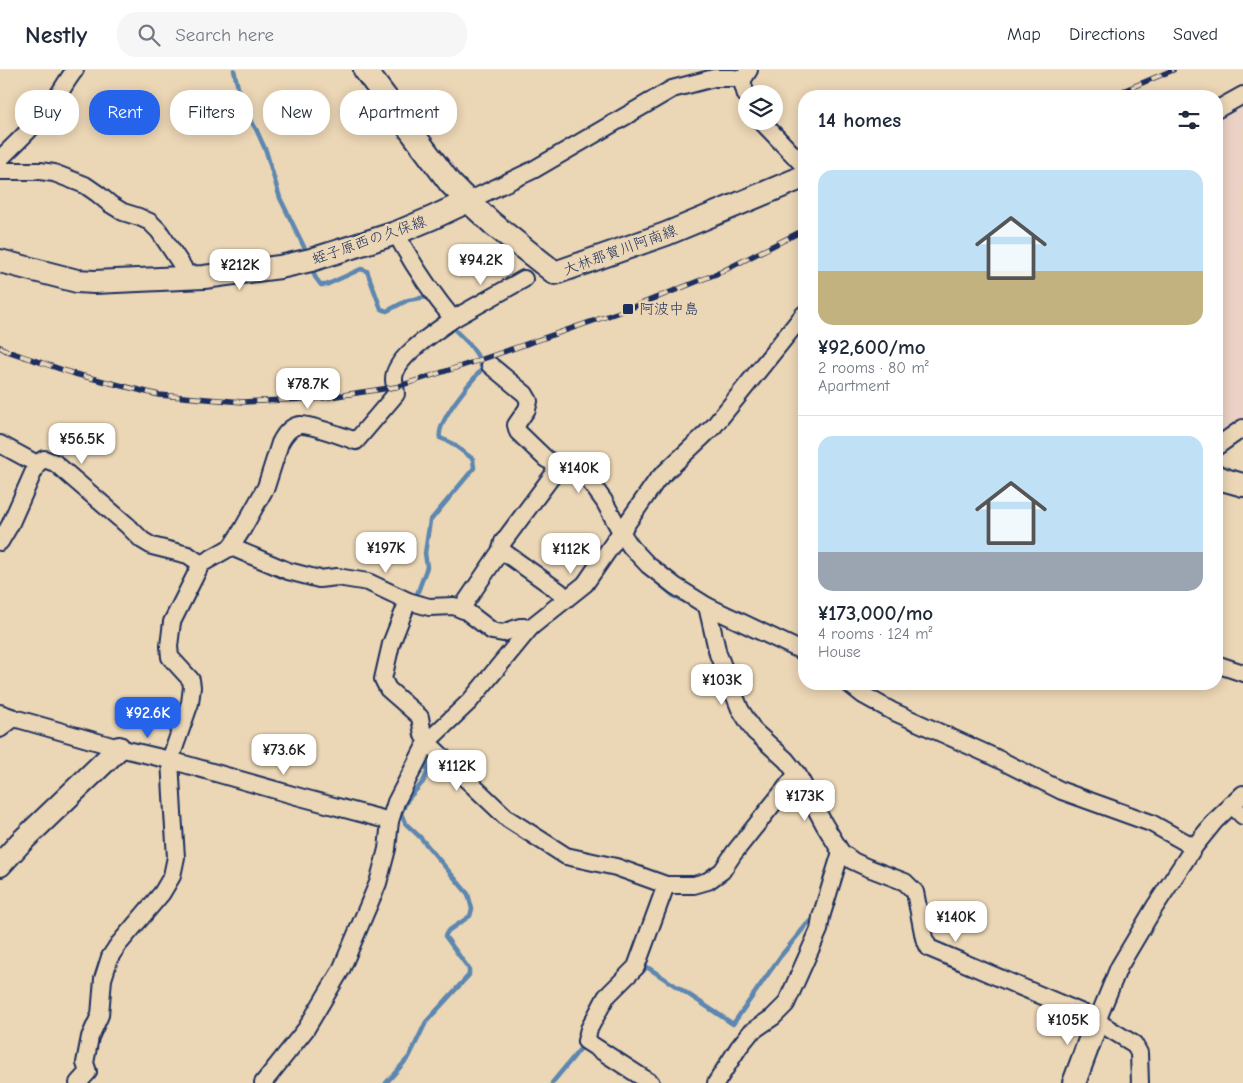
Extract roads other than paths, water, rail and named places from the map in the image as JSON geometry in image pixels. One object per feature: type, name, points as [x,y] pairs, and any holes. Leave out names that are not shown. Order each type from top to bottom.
[{"type":"main road","name":"大林那賀川阿南線","points":[[364,70],[450,182],[493,224],[555,273],[666,234],[798,179]]},
{"type":"main road","name":"蛭子原西の久保線","points":[[0,261],[77,281],[94,282],[204,277],[280,268],[396,233],[468,201]]},
{"type":"main road","points":[[1223,479],[1243,485]]},
{"type":"main road","points":[[0,866],[20,843],[119,748]]},
{"type":"main road","points":[[1074,1083],[1097,1021]]},
{"type":"street","points":[[0,159],[53,104],[66,81],[75,70]]},
{"type":"street","points":[[468,201],[533,170],[672,89],[714,78],[734,78],[746,82]]},
{"type":"street","points":[[1223,106],[1243,95]]},
{"type":"street","points":[[770,130],[798,160]]},
{"type":"street","points":[[0,171],[54,173],[85,185],[123,212],[150,222],[159,231],[183,267],[187,278]]},
{"type":"street","points":[[396,233],[408,256],[450,321]]},
{"type":"street","points":[[78,1083],[88,1072],[85,1063],[90,1037],[100,1015],[103,980],[110,957],[162,893],[172,876],[176,857],[170,760],[190,703],[192,687],[191,680],[170,657],[169,646],[172,622],[201,564],[231,547],[266,487],[280,442],[292,428],[300,425],[310,426],[356,441],[396,394],[394,378],[398,365],[414,348],[450,321],[524,279]]},
{"type":"street","points":[[263,1083],[306,1029],[341,970],[378,883],[387,849],[390,821],[396,802],[427,742],[470,700],[531,627],[585,584],[657,480],[714,426],[798,321]]},
{"type":"street","points":[[490,365],[525,394],[529,401],[527,409],[516,425],[518,432],[554,469]]},
{"type":"street","points":[[1223,442],[1243,428]]},
{"type":"street","points":[[0,444],[37,464]]},
{"type":"street","points":[[0,542],[5,522],[37,464],[44,459],[55,462],[142,540],[152,546],[188,555],[201,564]]},
{"type":"street","points":[[461,609],[501,550],[503,542],[554,469],[564,463],[574,466],[588,479],[604,501],[631,547],[648,565],[675,586],[707,606],[798,649]]},
{"type":"street","points":[[231,547],[288,571],[319,579],[337,577],[368,582],[408,601],[429,606],[454,606],[466,611],[492,631],[503,633],[520,627],[531,627]]},
{"type":"street","points":[[501,550],[560,592],[565,600]]},
{"type":"street","points":[[408,601],[390,644],[383,679],[388,689],[420,716],[423,735],[427,742],[508,819],[566,856],[616,867],[666,885],[694,885],[708,881],[722,871],[734,853],[795,778]]},
{"type":"street","points":[[707,606],[718,654],[740,709],[754,731],[786,760],[795,778],[841,852],[853,861],[906,882],[915,892],[924,938],[930,948],[1085,1014],[1134,1044],[1139,1053],[1140,1083]]},
{"type":"street","points":[[1223,666],[1243,673]]},
{"type":"street","points":[[857,690],[892,711],[992,756],[1062,791],[1151,823],[1194,847]]},
{"type":"street","points":[[0,729],[7,715],[119,748],[170,760],[390,821]]},
{"type":"street","points":[[1097,1021],[1119,967],[1154,908],[1194,847],[1215,821],[1237,799],[1243,816]]},
{"type":"street","points":[[716,1083],[751,1032],[773,1017],[786,1004],[819,930],[821,917],[841,852]]},
{"type":"street","points":[[650,1083],[586,1041],[588,1029],[606,997],[636,967],[666,885]]},
{"type":"waterway","points":[[234,70],[242,106],[256,129],[266,151],[280,198],[307,253]]},
{"type":"waterway","points":[[312,267],[315,277],[321,285],[326,285],[361,269],[367,271],[381,309],[387,311],[408,300],[427,297],[430,299]]},
{"type":"waterway","points":[[450,325],[470,345],[477,355],[482,369],[488,372]]},
{"type":"waterway","points":[[416,597],[427,567],[425,553],[430,521],[474,468],[473,459],[450,442],[440,438],[440,431],[455,402],[482,369]]},
{"type":"waterway","points":[[656,581],[675,597],[686,602]]},
{"type":"waterway","points":[[386,1083],[409,1057],[426,1022],[469,975],[469,969],[445,936],[448,931],[470,916],[472,909],[468,894],[420,837],[405,823],[401,813],[408,799],[423,782],[427,773],[427,757]]},
{"type":"waterway","points":[[640,974],[647,967],[733,1024],[780,957],[807,924],[817,917]]},
{"type":"waterway","points":[[552,1083],[581,1048]]},
{"type":"railway","points":[[1125,90],[1173,70]]},
{"type":"railway","points":[[0,347],[75,374],[159,395],[243,402],[323,398],[396,387],[628,309],[721,272],[798,233]]},
{"type":"place","name":"阿波中島","points":[[628,309]]}]
